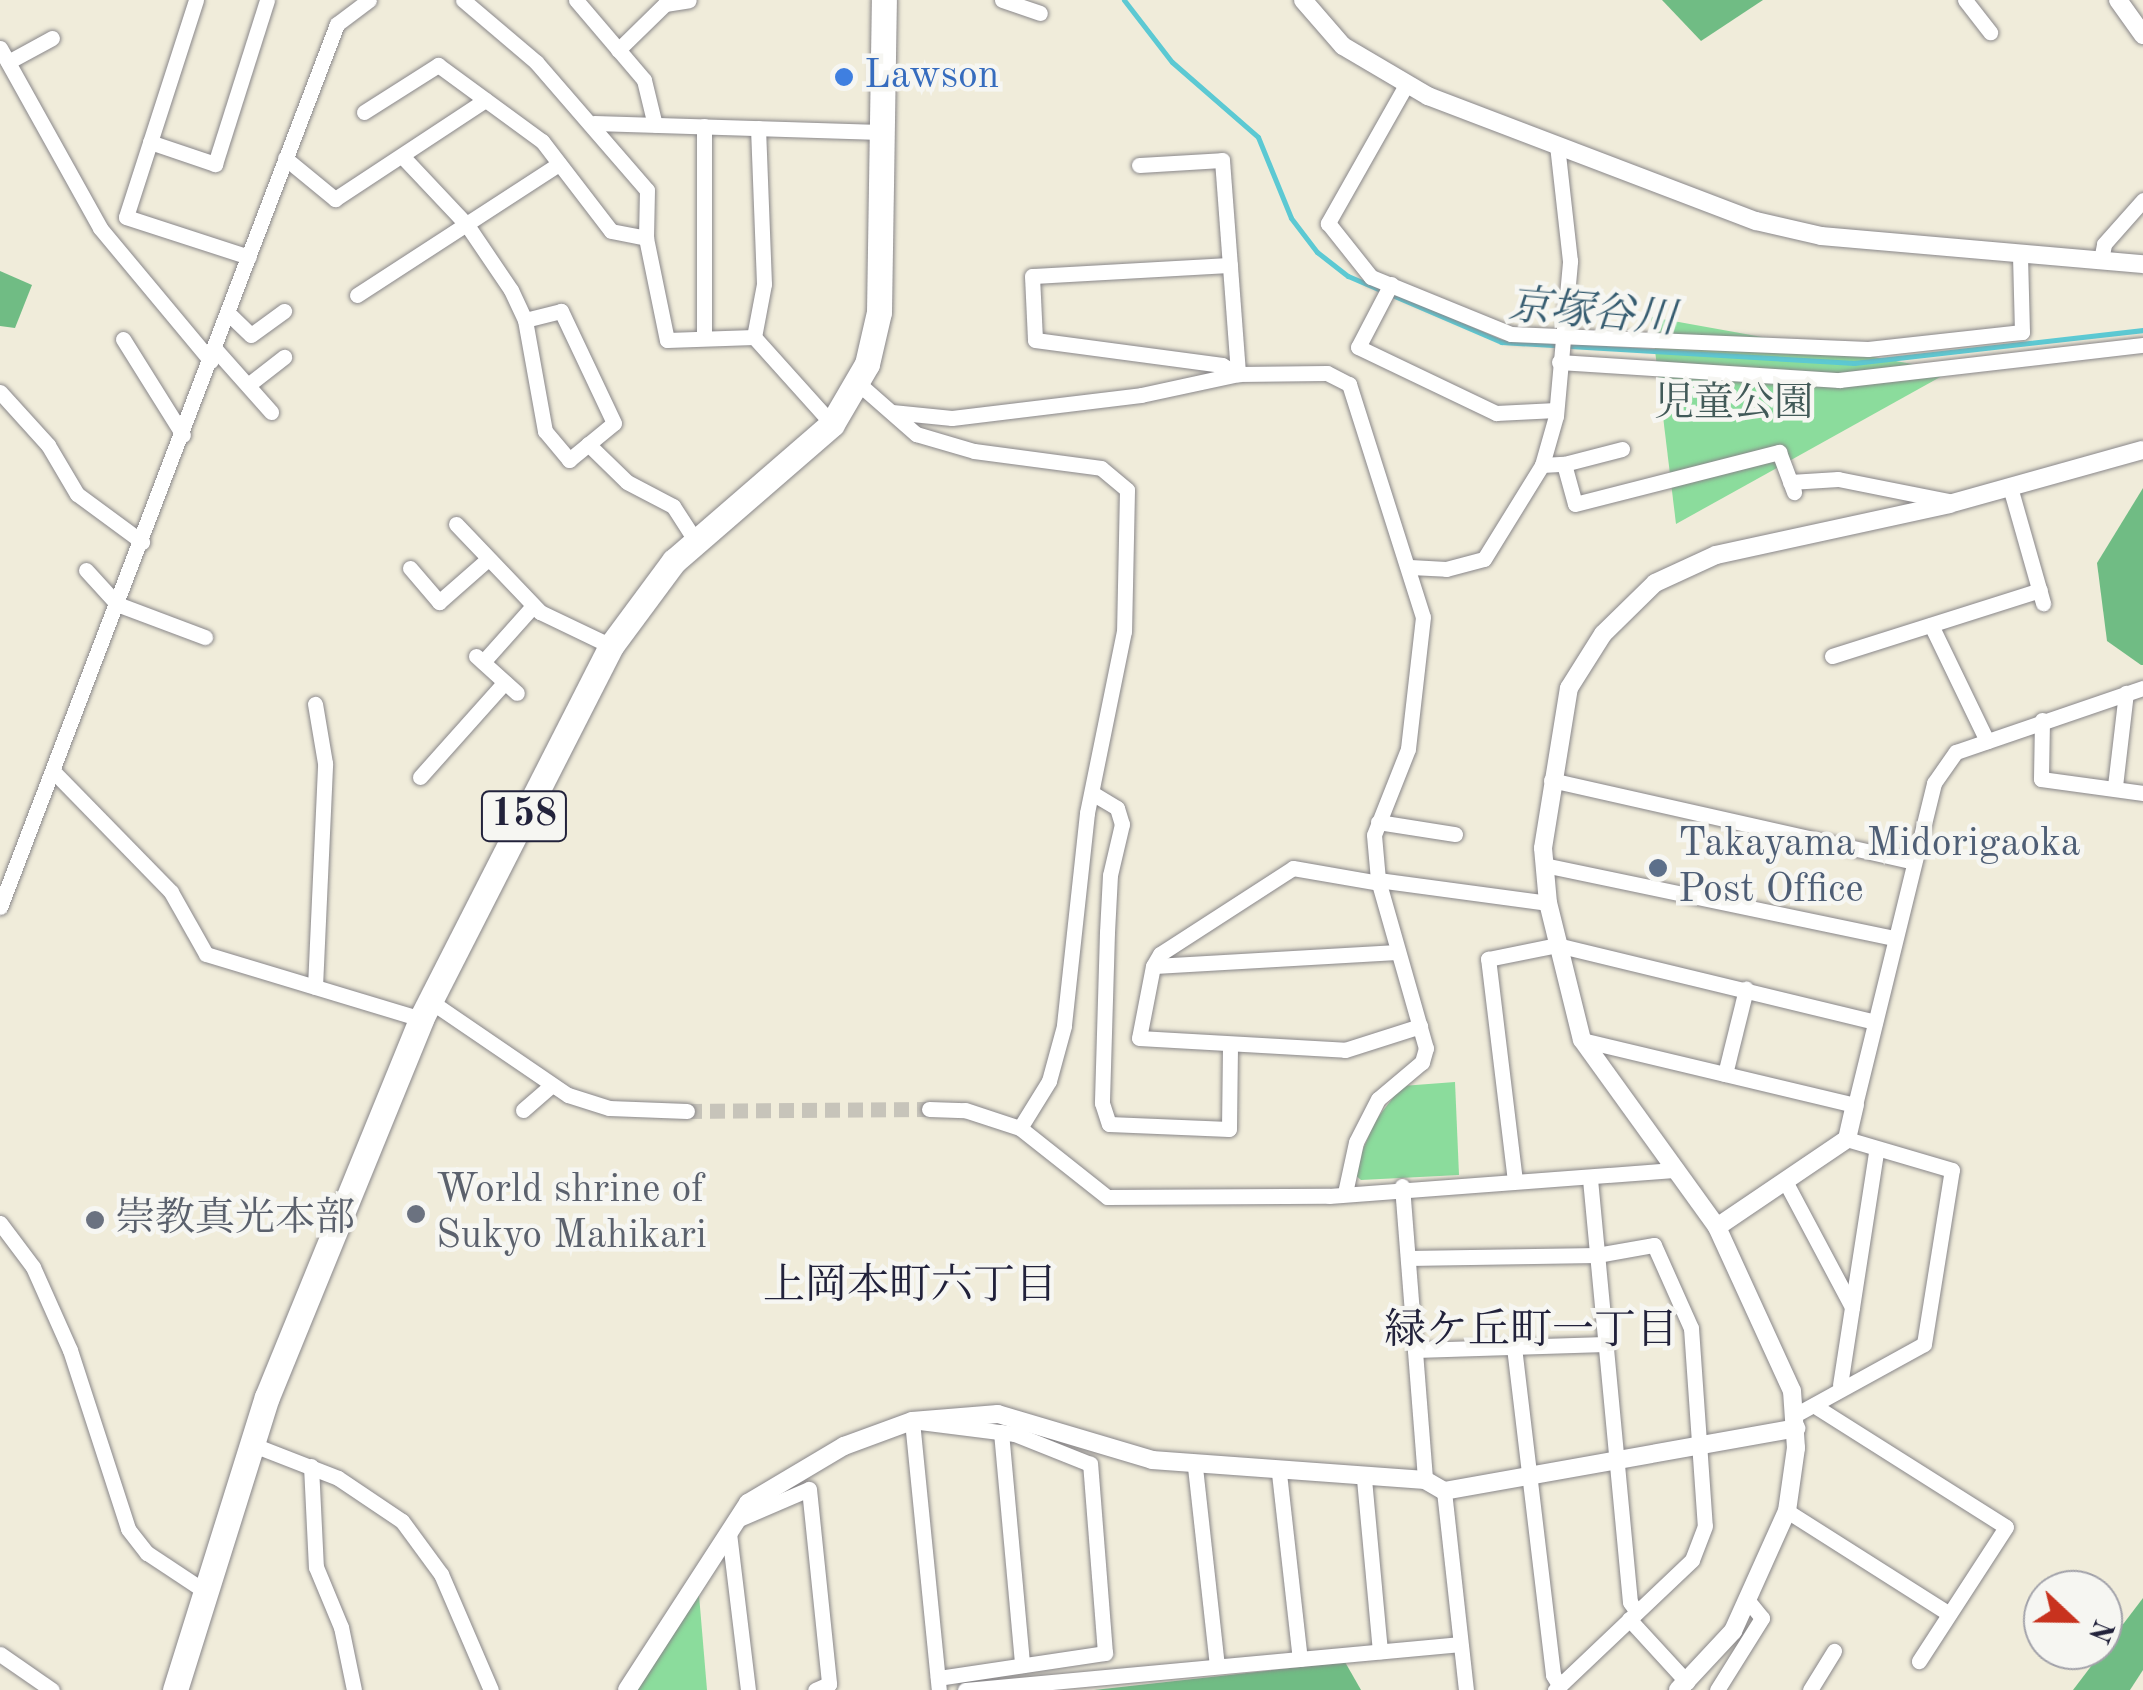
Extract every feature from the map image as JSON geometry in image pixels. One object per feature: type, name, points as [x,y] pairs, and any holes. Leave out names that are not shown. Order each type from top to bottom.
[{"type":"highway","name":"158","points":[[175,1690],[252,1444],[426,1010],[611,646],[643,595],[695,540],[832,424],[859,384],[879,312],[884,0]]},
{"type":"street","points":[[196,0],[126,217],[249,257]]},
{"type":"street","points":[[150,142],[215,164],[268,0]]},
{"type":"street","points":[[0,907],[214,355],[284,158],[337,24],[369,0]]},
{"type":"street","points":[[463,0],[594,123],[647,190],[646,238],[667,340],[754,336]]},
{"type":"street","points":[[576,0],[644,80],[655,125]]},
{"type":"street","points":[[618,50],[666,4],[689,0]]},
{"type":"street","points":[[1002,0],[1040,13]]},
{"type":"street","points":[[1303,0],[1343,46],[1406,85],[1783,229],[2143,264]]},
{"type":"street","points":[[1965,0],[1990,32]]},
{"type":"street","points":[[2118,0],[2143,35]]},
{"type":"street","points":[[52,38],[4,55],[100,228],[271,412]]},
{"type":"street","points":[[364,112],[438,66],[542,141],[611,231],[646,238]]},
{"type":"street","points":[[1406,85],[1328,223],[1371,277],[1511,334],[1560,348],[1838,380],[2143,345]]},
{"type":"street","points":[[284,158],[336,199],[484,100]]},
{"type":"street","points":[[594,123],[881,132]]},
{"type":"street","points":[[704,126],[704,338]]},
{"type":"street","points":[[754,336],[764,284],[758,128]]},
{"type":"street","points":[[1410,567],[1446,569],[1484,559],[1542,465],[1556,410],[1570,261],[1557,145]]},
{"type":"street","points":[[402,156],[466,225],[504,277],[525,320],[544,431],[568,460],[614,423],[561,311],[525,320]]},
{"type":"street","points":[[1139,165],[1222,160],[1238,374]]},
{"type":"street","points":[[357,295],[560,164]]},
{"type":"street","points":[[2101,260],[2104,244],[2143,200]]},
{"type":"street","points":[[1560,348],[1868,350],[2022,332],[2020,253]]},
{"type":"street","points":[[1230,266],[1032,276],[1035,340],[1222,365],[1238,374]]},
{"type":"street","points":[[1391,284],[1358,347],[1496,413],[1556,410]]},
{"type":"street","points":[[229,314],[251,334],[284,311]]},
{"type":"street","points":[[754,336],[832,424]]},
{"type":"street","points":[[122,340],[183,435]]},
{"type":"street","points":[[248,385],[284,357]]},
{"type":"street","points":[[892,412],[952,418],[1141,395],[1238,374],[1327,373],[1349,384],[1423,617],[1415,717],[1378,822],[1379,881],[1426,1056],[1378,1100],[1356,1142],[1345,1193]]},
{"type":"street","points":[[859,384],[935,440],[1101,468],[1128,490],[1124,631],[1092,793],[1064,1026],[1042,1096],[1020,1128]]},
{"type":"street","points":[[0,392],[48,445],[77,494],[142,542]]},
{"type":"street","points":[[588,444],[626,482],[673,506],[695,540]]},
{"type":"street","points":[[1542,465],[1564,464],[1622,449]]},
{"type":"street","points":[[1590,1178],[1633,1616],[1683,1686],[1720,1651],[1748,1602],[1787,1510],[1795,1421],[1786,1372],[1717,1227],[1582,1040],[1556,945],[1544,865],[1551,780],[1569,688],[1603,634],[1655,583],[1716,554],[1953,502],[2143,450]]},
{"type":"street","points":[[1564,464],[1575,504],[1779,452],[1792,487],[1838,479],[1953,502]]},
{"type":"street","points":[[1832,656],[2041,597],[2010,487]]},
{"type":"street","points":[[456,524],[533,606],[611,646]]},
{"type":"street","points":[[410,568],[440,602],[488,559]]},
{"type":"street","points":[[86,570],[118,604],[205,636]]},
{"type":"street","points":[[420,777],[511,688],[480,659],[533,606]]},
{"type":"street","points":[[1931,625],[1987,740]]},
{"type":"street","points":[[1717,1227],[1847,1139],[1910,861],[1934,783],[1956,752],[2143,688]]},
{"type":"street","points":[[2115,786],[2126,693]]},
{"type":"street","points":[[315,704],[325,763],[315,987]]},
{"type":"street","points":[[2042,720],[2042,779],[2115,786],[2143,793]]},
{"type":"street","points":[[53,771],[171,892],[206,954],[315,987],[426,1010],[552,1085],[609,1108],[687,1111]]},
{"type":"street","points":[[1551,780],[1910,861]]},
{"type":"street","points":[[1092,793],[1117,808],[1122,824],[1107,932],[1102,1102],[1108,1124],[1229,1130],[1230,1044]]},
{"type":"street","points":[[1378,822],[1455,834]]},
{"type":"street","points":[[1544,865],[1894,938]]},
{"type":"street","points":[[1420,1026],[1345,1050],[1139,1038],[1153,966],[1160,954],[1293,868],[1548,903]]},
{"type":"street","points":[[1515,1181],[1505,1074],[1484,970],[1488,959],[1556,945],[1875,1022]]},
{"type":"street","points":[[1153,966],[1398,952]]},
{"type":"street","points":[[1725,1074],[1746,989]]},
{"type":"street","points":[[1582,1040],[1856,1105]]},
{"type":"street","points":[[523,1110],[552,1085]]},
{"type":"street","points":[[929,1109],[965,1110],[1020,1128],[1099,1196],[1233,1200],[1677,1170]]},
{"type":"street","points":[[627,1690],[733,1526],[770,1484],[844,1446],[912,1421],[998,1414],[1194,1467],[1425,1480],[1444,1491],[1700,1446],[1795,1421],[1818,1408],[1840,1385],[1924,1344],[1952,1170],[1876,1152],[1847,1139]]},
{"type":"street","points":[[1840,1385],[1876,1152]]},
{"type":"street","points":[[1785,1181],[1852,1307]]},
{"type":"street","points":[[1402,1186],[1425,1480]]},
{"type":"street","points":[[0,1223],[33,1267],[70,1350],[128,1529],[147,1553],[206,1592]]},
{"type":"street","points":[[1408,1258],[1597,1255],[1654,1246],[1691,1328],[1705,1526],[1692,1560],[1558,1688],[1552,1675],[1514,1347]]},
{"type":"street","points":[[1416,1350],[1606,1344]]},
{"type":"street","points":[[1818,1408],[2006,1527],[1919,1661]]},
{"type":"street","points":[[912,1421],[1000,1432],[1090,1464],[1104,1653],[1022,1665],[939,1684],[912,1421]]},
{"type":"street","points":[[1000,1432],[1022,1665]]},
{"type":"street","points":[[252,1444],[311,1466],[372,1497],[414,1534],[441,1574],[491,1690]]},
{"type":"street","points":[[311,1466],[316,1567],[341,1627],[354,1690]]},
{"type":"street","points":[[1194,1467],[1218,1666]]},
{"type":"street","points":[[1279,1474],[1300,1659]]},
{"type":"street","points":[[1364,1479],[1380,1651]]},
{"type":"street","points":[[733,1526],[809,1489],[829,1684],[815,1690]]},
{"type":"street","points":[[1444,1491],[1466,1690]]},
{"type":"street","points":[[1787,1510],[1950,1614]]},
{"type":"street","points":[[733,1526],[748,1690]]},
{"type":"street","points":[[1716,1690],[1762,1618],[1748,1602]]},
{"type":"street","points":[[965,1690],[1460,1644]]},
{"type":"street","points":[[1810,1690],[1834,1652]]},
{"type":"street","points":[[0,1654],[52,1690]]},
{"type":"green space","points":[[1662,0],[1763,0],[1701,41]]},
{"type":"green space","points":[[0,271],[32,285],[15,328],[0,326]]},
{"type":"green space","name":"児童公園","points":[[1651,317],[1951,371],[1676,524]]},
{"type":"green space","points":[[2143,488],[2141,665],[2107,641],[2097,563]]},
{"type":"green space","points":[[1455,1082],[1459,1175],[1361,1180],[1353,1173],[1375,1121],[1402,1086]]},
{"type":"green space","points":[[699,1595],[707,1690],[636,1690],[639,1683]]},
{"type":"green space","points":[[2143,1598],[2143,1670],[2130,1690],[2073,1690],[2088,1670],[2123,1670],[2123,1624]]},
{"type":"green space","points":[[1345,1662],[1361,1690],[1094,1690]]},
{"type":"waterway","name":"京塚谷川","points":[[1124,0],[1172,62],[1258,137],[1291,218],[1317,252],[1348,276],[1501,342],[1854,363],[2143,330]]},
{"type":"tunnel","points":[[687,1111],[929,1109]]},
{"type":"place","name":"Lawson","points":[[844,77]]},
{"type":"place","name":"Takayama Midorigaoka Post Office","points":[[1658,868]]},
{"type":"place","name":"World shrine of Sukyo Mahikari","points":[[416,1214]]},
{"type":"place","name":"崇教真光本部","points":[[95,1220]]},
{"type":"district","name":"上岡本町六丁目","points":[[910,1287]]},
{"type":"district","name":"緑ケ丘町一丁目","points":[[1531,1332]]}]
